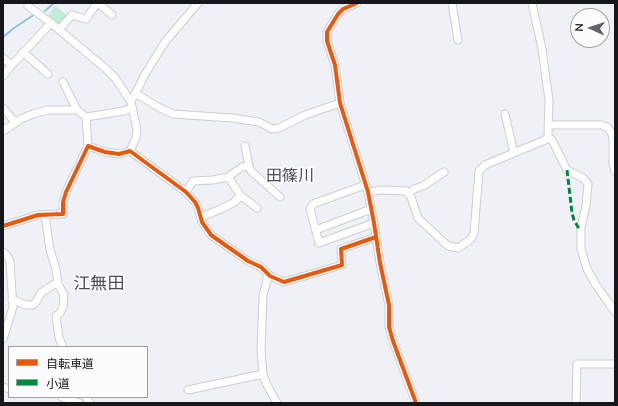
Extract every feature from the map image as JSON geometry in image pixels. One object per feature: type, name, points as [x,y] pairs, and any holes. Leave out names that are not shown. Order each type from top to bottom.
[{"type":"street","points":[[59,30],[72,14],[86,19],[98,3],[112,15]]},
{"type":"street","points":[[63,82],[77,110],[86,117],[124,111],[131,105],[136,93],[165,42],[198,3]]},
{"type":"street","points":[[357,3],[343,9],[338,14],[326,37],[327,46],[335,65],[340,103],[368,192],[389,305],[389,327],[416,403]]},
{"type":"street","points":[[452,3],[458,40]]},
{"type":"street","points":[[532,3],[543,56],[549,100],[548,137],[552,140],[567,170],[583,178],[588,184],[586,206],[581,227],[581,249],[587,269],[615,312]]},
{"type":"street","points":[[28,6],[52,23],[116,79],[131,105],[136,124],[136,134],[130,151]]},
{"type":"street","points":[[3,76],[23,52],[52,23]]},
{"type":"street","points":[[23,52],[48,74]]},
{"type":"street","points":[[3,58],[12,65]]},
{"type":"street","points":[[136,93],[158,107],[174,114],[232,118],[259,122],[272,128],[279,128],[305,115],[340,103]]},
{"type":"street","points":[[3,108],[15,122]]},
{"type":"street","points":[[3,131],[15,122],[33,114],[48,110],[77,110]]},
{"type":"street","points":[[505,114],[514,153]]},
{"type":"street","points":[[3,226],[38,215],[63,214],[63,202],[66,192],[88,146],[86,117]]},
{"type":"street","points":[[548,125],[602,125],[608,128],[613,139],[613,164],[615,171]]},
{"type":"street","points":[[368,192],[402,190],[409,193],[418,218],[448,246],[458,248],[468,243],[474,233],[479,171],[485,165],[545,140],[548,137]]},
{"type":"street","points":[[88,146],[105,152],[119,154],[130,151]]},
{"type":"street","points":[[245,146],[251,171],[280,197]]},
{"type":"street","points":[[130,151],[186,192],[195,202],[204,225],[211,234],[270,276],[284,282],[342,265],[341,249],[376,237]]},
{"type":"street","points":[[186,192],[193,181],[213,180],[228,177],[242,167],[249,166]]},
{"type":"street","points":[[409,193],[425,185],[444,172]]},
{"type":"street","points":[[228,177],[241,196],[257,208]]},
{"type":"street","points":[[365,185],[313,204],[310,209],[319,243],[374,223]]},
{"type":"street","points":[[201,218],[221,210],[241,196]]},
{"type":"street","points":[[316,230],[371,209]]},
{"type":"street","points":[[45,215],[49,246],[56,269],[58,284],[64,295],[63,307],[60,313],[56,316],[59,338],[63,346]]},
{"type":"street","points":[[3,252],[8,257],[10,262],[13,311],[3,339]]},
{"type":"street","points":[[267,273],[261,320],[261,350],[263,374],[277,403]]},
{"type":"street","points":[[12,299],[25,305],[33,305],[36,302],[40,292],[58,284]]},
{"type":"street","points":[[576,403],[577,364],[615,364]]},
{"type":"street","points":[[188,390],[263,374]]},
{"type":"street","points":[[65,398],[79,403]]},
{"type":"green space","points":[[55,6],[67,15],[60,25],[48,16]]},
{"type":"waterway","points":[[45,11],[54,3]]},
{"type":"waterway","points":[[3,37],[35,14]]},
{"type":"marked path","points":[[567,170],[572,213],[578,227],[581,227]]},
{"type":"cycle path","points":[[357,3],[343,9],[338,14],[327,32],[327,41],[335,65],[340,103],[368,192],[389,305],[389,327],[416,403]]},
{"type":"cycle path","points":[[3,226],[38,215],[63,214],[63,202],[66,192],[88,146],[105,152],[119,154],[130,151],[186,192],[195,202],[202,222],[211,235],[248,261],[261,267],[270,276],[284,282],[342,265],[341,249],[376,237]]},
{"type":"district","name":"田篠川","points":[[290,176]]},
{"type":"district","name":"江無田","points":[[99,284]]}]
